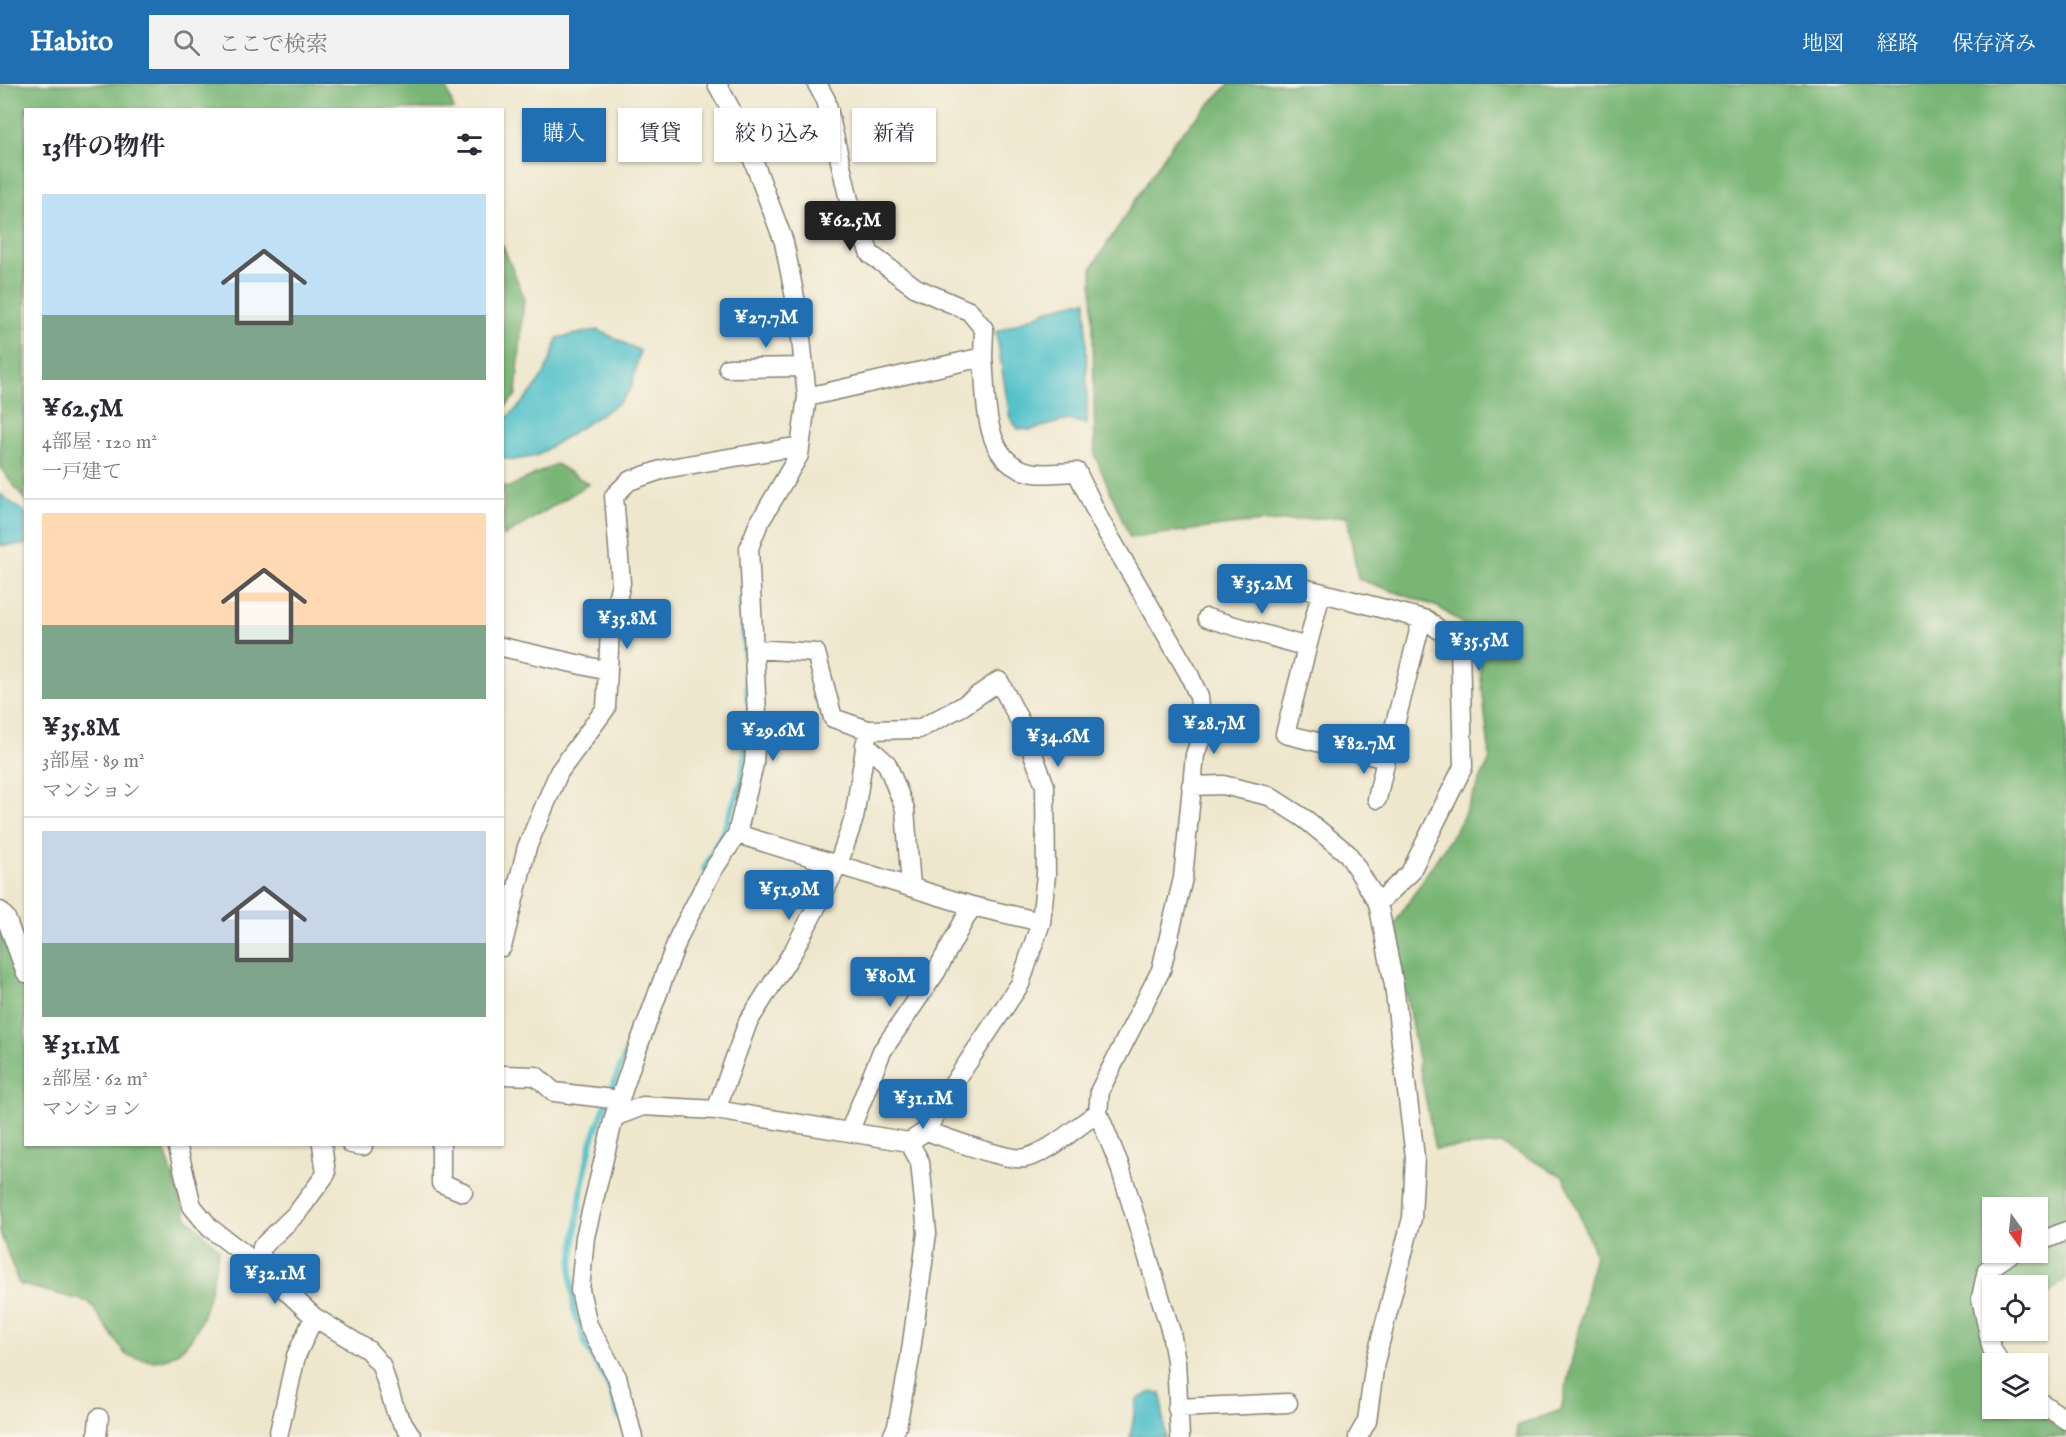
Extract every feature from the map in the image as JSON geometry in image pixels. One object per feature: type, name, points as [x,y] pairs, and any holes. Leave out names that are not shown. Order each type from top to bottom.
[{"type":"street","points":[[633,1437],[617,1377],[588,1325],[580,1290],[585,1237],[617,1108],[679,936],[711,873],[737,834],[754,764],[757,716],[749,548],[758,525],[799,455],[807,397],[799,318],[784,242],[741,128],[717,84]]},
{"type":"street","points":[[817,84],[826,100],[849,200],[870,254],[916,288],[969,311],[984,329],[983,357],[991,438],[1005,462],[1034,473],[1077,472],[1101,522],[1188,672],[1203,714],[1203,732],[1195,755],[1191,786],[1189,833],[1183,878],[1161,970],[1100,1090],[1098,1113],[1119,1164],[1171,1332],[1176,1362],[1180,1437]]},
{"type":"street","points":[[807,397],[983,357]]},
{"type":"street","points":[[728,368],[804,367]]},
{"type":"street","points":[[504,939],[527,847],[559,772],[606,708],[610,630],[621,583],[614,496],[629,481],[664,469],[800,446]]},
{"type":"street","points":[[1253,575],[1422,619],[1460,647],[1463,767],[1410,873],[1378,903]]},
{"type":"street","points":[[1321,593],[1285,734],[1386,759]]},
{"type":"street","points":[[1207,618],[1307,647]]},
{"type":"street","points":[[1377,799],[1422,619]]},
{"type":"street","points":[[504,647],[608,671]]},
{"type":"street","points":[[754,649],[816,653],[833,717],[866,737],[887,764],[904,809],[911,887]]},
{"type":"street","points":[[504,1075],[536,1076],[554,1092],[617,1108],[643,1106],[716,1110],[850,1130],[909,1142],[926,1131],[948,1092],[1020,984],[1041,922],[1046,875],[1045,786],[1023,727],[999,681],[961,707],[919,729],[866,737]]},
{"type":"street","points":[[716,1110],[748,1022],[794,950],[838,865],[854,818],[866,737]]},
{"type":"street","points":[[1191,786],[1223,785],[1269,796],[1305,819],[1348,854],[1378,903],[1394,985],[1415,1157],[1410,1228],[1375,1362],[1367,1421],[1358,1437]]},
{"type":"street","points":[[737,834],[972,906],[1041,922]]},
{"type":"street","points":[[850,1130],[882,1051],[936,972],[972,906]]},
{"type":"street","points":[[0,911],[6,918],[24,968]]},
{"type":"street","points":[[926,1131],[1003,1155],[1024,1158],[1047,1148],[1098,1113]]},
{"type":"street","points":[[892,1437],[897,1426],[910,1358],[927,1233],[920,1162],[909,1142]]},
{"type":"street","points":[[177,1146],[192,1206],[210,1228],[260,1266],[314,1317],[368,1350],[381,1365],[396,1412],[412,1437]]},
{"type":"street","points":[[260,1266],[262,1248],[298,1212],[326,1174],[322,1146]]},
{"type":"street","points":[[441,1146],[441,1183],[463,1192]]},
{"type":"street","points":[[2048,1238],[2066,1231]]},
{"type":"street","points":[[1994,1353],[1981,1298],[1987,1270],[1997,1263]]},
{"type":"street","points":[[278,1437],[296,1356],[314,1317]]},
{"type":"street","points":[[1177,1408],[1288,1403]]},
{"type":"street","points":[[2048,1408],[2066,1420]]},
{"type":"street","points":[[97,1437],[99,1418]]},
{"type":"green space","points":[[0,84],[445,84],[454,108],[24,108],[24,499],[0,467]]},
{"type":"green space","points":[[1229,84],[2066,84],[2066,1279],[2048,1295],[2048,1275],[1982,1275],[1981,1335],[1987,1353],[1982,1353],[1982,1419],[2046,1419],[2066,1432],[2066,1437],[1516,1437],[1517,1426],[1561,1410],[1595,1254],[1564,1177],[1501,1144],[1435,1149],[1393,926],[1460,823],[1490,759],[1476,633],[1438,607],[1358,579],[1347,516],[1238,524],[1130,538],[1095,455],[1092,267],[1174,141]]},
{"type":"green space","points":[[504,249],[524,297],[516,395],[504,408]]},
{"type":"green space","points":[[556,464],[589,484],[504,536],[504,486],[507,488]]},
{"type":"green space","points":[[0,932],[24,989],[24,1146],[163,1146],[187,1218],[219,1249],[208,1300],[194,1334],[184,1347],[171,1357],[154,1361],[126,1355],[89,1302],[19,1284],[0,1232]]},
{"type":"water","points":[[1086,300],[1087,424],[1068,420],[1030,430],[1018,429],[1010,418],[996,332],[1051,309]]},
{"type":"water","points":[[598,330],[640,351],[631,388],[619,403],[536,456],[514,460],[504,458],[504,421],[522,403],[543,375],[557,338]]},
{"type":"water","points":[[0,494],[24,512],[24,545],[0,545]]},
{"type":"water","points":[[1152,1392],[1161,1393],[1165,1437],[1130,1437],[1137,1399]]},
{"type":"waterway","points":[[741,602],[748,703]]},
{"type":"waterway","points":[[704,869],[725,827],[742,780],[748,725]]},
{"type":"waterway","points":[[619,1417],[607,1382],[587,1348],[574,1310],[571,1273],[582,1186],[592,1140],[641,1013]]}]
